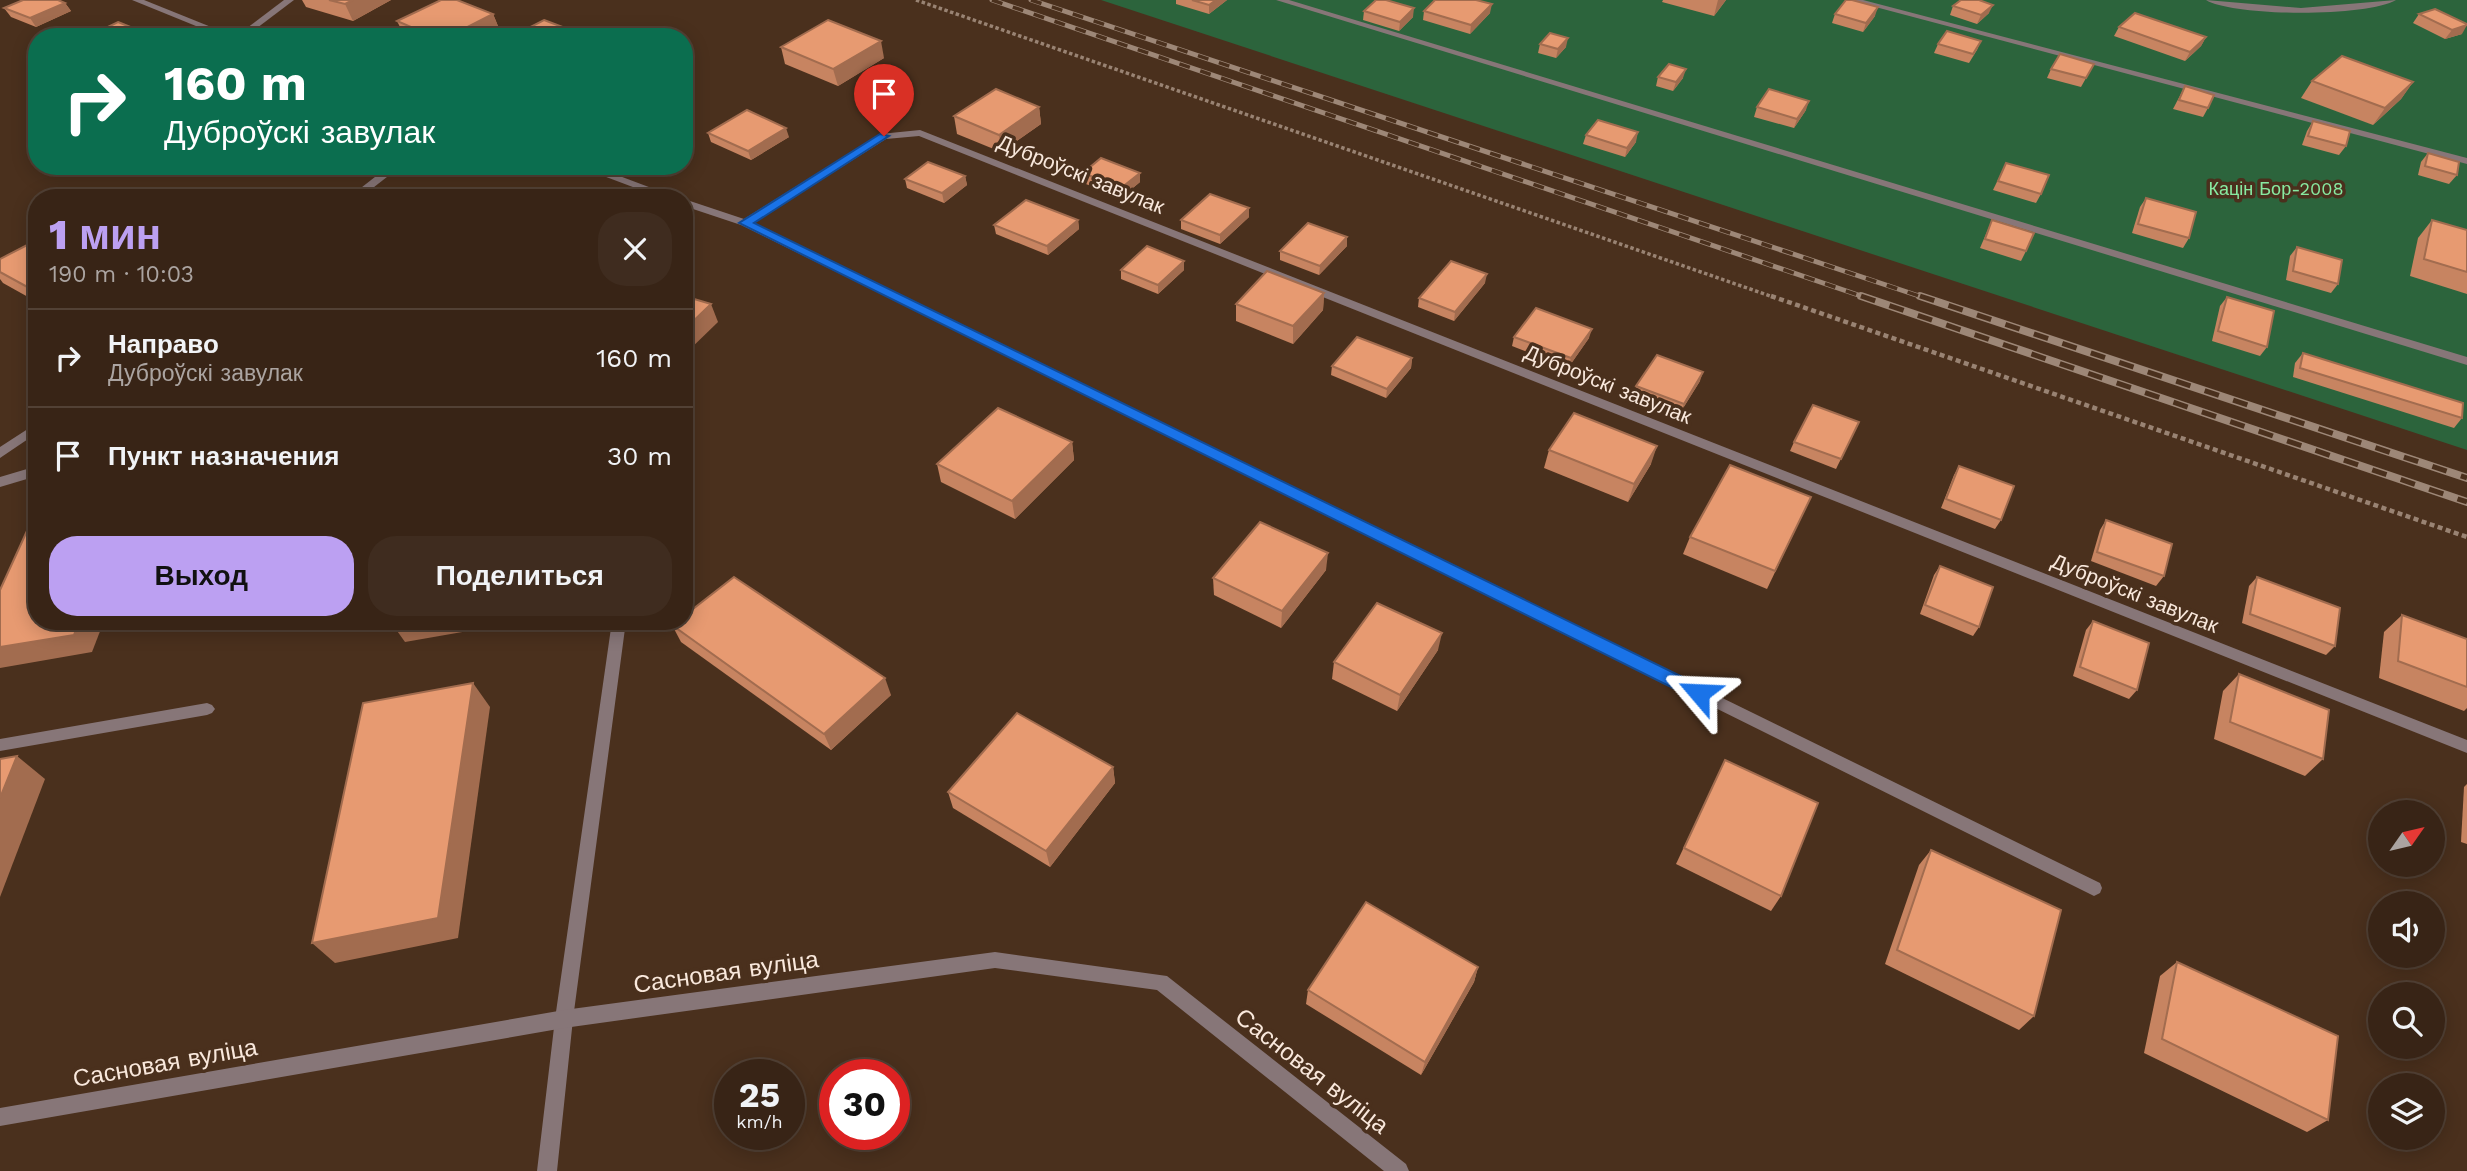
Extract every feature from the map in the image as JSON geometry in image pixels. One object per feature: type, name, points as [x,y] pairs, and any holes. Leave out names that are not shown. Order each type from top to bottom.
[{"type":"street","points":[[136,0],[209,28]]},
{"type":"street","points":[[251,28],[290,0]]},
{"type":"street","points":[[1280,0],[2467,361]]},
{"type":"street","points":[[1853,0],[2467,161]]},
{"type":"street","points":[[2210,0],[2262,11],[2351,10],[2392,0]]},
{"type":"street","name":"Дуброўскі завулак","points":[[745,223],[884,136],[920,133],[2467,747]]},
{"type":"street","points":[[365,189],[384,175]]},
{"type":"street","points":[[608,175],[647,189]]},
{"type":"street","points":[[693,205],[745,223],[2094,888]]},
{"type":"street","points":[[0,453],[28,433]]},
{"type":"street","points":[[0,482],[28,474]]},
{"type":"street","points":[[547,1171],[564,1019],[618,630]]},
{"type":"street","points":[[0,745],[207,709]]},
{"type":"street","name":"Сасновая вуліца","points":[[0,1117],[564,1019],[995,960],[1161,982],[1399,1171]]},
{"type":"path","points":[[916,0],[2467,537]]},
{"type":"green space","name":"Кацін Бор-2008","points":[[1101,0],[2467,0],[2467,450]]},
{"type":"building","points":[[23,0],[58,0],[65,3],[30,18],[4,8]]},
{"type":"building","points":[[329,0],[353,0],[345,4]]},
{"type":"building","points":[[441,0],[457,0],[493,14],[466,28],[413,28],[397,21]]},
{"type":"building","points":[[1192,0],[1216,0],[1209,5]]},
{"type":"building","points":[[1376,0],[1414,8],[1400,22],[1364,11]]},
{"type":"building","points":[[1435,0],[1476,0],[1492,4],[1471,25],[1424,11]]},
{"type":"building","points":[[1846,0],[1878,7],[1866,23],[1835,14]]},
{"type":"building","points":[[1961,0],[1979,0],[1993,5],[1981,15],[1953,6]]},
{"type":"building","points":[[2435,9],[2467,25],[2452,30],[2419,14]]},
{"type":"building","points":[[2135,13],[2206,37],[2190,52],[2119,27]]},
{"type":"building","points":[[544,20],[565,28],[528,28]]},
{"type":"building","points":[[828,20],[881,41],[833,69],[781,47]]},
{"type":"building","points":[[118,22],[133,28],[106,28]]},
{"type":"building","points":[[1947,31],[1981,41],[1973,54],[1938,44]]},
{"type":"building","points":[[1550,33],[1568,38],[1558,49],[1540,44]]},
{"type":"building","points":[[2060,54],[2094,64],[2086,78],[2051,69]]},
{"type":"building","points":[[2342,56],[2413,82],[2385,108],[2312,81]]},
{"type":"building","points":[[1669,64],[1686,69],[1676,82],[1658,77]]},
{"type":"building","points":[[2185,86],[2214,95],[2208,108],[2179,100]]},
{"type":"building","points":[[996,89],[1039,107],[999,135],[954,116]]},
{"type":"building","points":[[1769,89],[1809,101],[1797,119],[1757,107]]},
{"type":"building","points":[[747,110],[786,128],[748,151],[708,133]]},
{"type":"building","points":[[1598,120],[1638,132],[1627,148],[1586,135]]},
{"type":"building","points":[[2313,121],[2350,131],[2346,146],[2308,136]]},
{"type":"building","points":[[2428,153],[2459,162],[2457,175],[2425,166]]},
{"type":"building","points":[[1101,158],[1140,173],[1121,188],[1083,173]]},
{"type":"building","points":[[928,162],[965,176],[942,193],[905,179]]},
{"type":"building","points":[[2006,163],[2049,175],[2041,194],[1998,181]]},
{"type":"building","points":[[1210,194],[1249,208],[1220,235],[1181,220]]},
{"type":"building","points":[[2146,198],[2196,212],[2189,238],[2138,224]]},
{"type":"building","points":[[1026,200],[1078,220],[1047,246],[994,225]]},
{"type":"building","points":[[1992,220],[2034,233],[2026,251],[1985,239]]},
{"type":"building","points":[[2432,220],[2467,230],[2467,272],[2424,259]]},
{"type":"building","points":[[1308,223],[1347,237],[1320,266],[1280,251]]},
{"type":"building","points":[[28,245],[28,287],[0,272],[0,259]]},
{"type":"building","points":[[1147,246],[1184,261],[1158,285],[1121,270]]},
{"type":"building","points":[[2297,247],[2342,260],[2338,284],[2293,271]]},
{"type":"building","points":[[1451,261],[1487,274],[1455,312],[1419,298]]},
{"type":"building","points":[[1267,271],[1324,293],[1293,326],[1236,304]]},
{"type":"building","points":[[2227,297],[2274,311],[2267,347],[2218,331]]},
{"type":"building","points":[[693,299],[711,304],[693,321]]},
{"type":"building","points":[[1536,308],[1592,329],[1571,358],[1514,337]]},
{"type":"building","points":[[1357,337],[1412,358],[1387,389],[1332,366]]},
{"type":"building","points":[[2303,353],[2463,403],[2462,418],[2300,368]]},
{"type":"building","points":[[1657,355],[1703,372],[1684,404],[1636,386]]},
{"type":"building","points":[[1813,405],[1859,422],[1841,459],[1794,442]]},
{"type":"building","points":[[998,408],[1072,442],[1012,501],[937,464]]},
{"type":"building","points":[[1574,413],[1657,446],[1634,484],[1549,450]]},
{"type":"building","points":[[1730,465],[1811,497],[1775,571],[1690,537]]},
{"type":"building","points":[[1959,466],[2014,486],[2001,520],[1946,499]]},
{"type":"building","points":[[2106,520],[2172,544],[2164,576],[2097,552]]},
{"type":"building","points":[[1260,522],[1328,553],[1282,611],[1213,578]]},
{"type":"building","points":[[28,529],[28,630],[76,630],[74,635],[0,647],[0,590]]},
{"type":"building","points":[[1940,566],[1993,587],[1979,627],[1925,605]]},
{"type":"building","points":[[734,577],[885,678],[824,734],[679,630],[693,630],[693,609]]},
{"type":"building","points":[[2257,577],[2340,608],[2335,646],[2250,614]]},
{"type":"building","points":[[1377,603],[1442,633],[1400,695],[1334,662]]},
{"type":"building","points":[[2402,615],[2467,639],[2467,687],[2398,661]]},
{"type":"building","points":[[2093,621],[2149,643],[2137,690],[2080,667]]},
{"type":"building","points":[[2239,674],[2329,710],[2323,759],[2230,722]]},
{"type":"building","points":[[473,683],[438,918],[312,943],[363,703]]},
{"type":"building","points":[[1017,713],[1113,767],[1046,851],[948,792]]},
{"type":"building","points":[[17,756],[0,798],[0,759]]},
{"type":"building","points":[[1725,760],[1818,803],[1781,896],[1684,848]]},
{"type":"building","points":[[1931,850],[2061,910],[2034,1016],[1897,950]]},
{"type":"building","points":[[1366,902],[1478,967],[1425,1062],[1308,990]]},
{"type":"building","points":[[2177,962],[2338,1036],[2328,1120],[2162,1039]]},
{"type":"railway","points":[[992,0],[1867,298]]},
{"type":"railway","points":[[1031,0],[1925,298]]},
{"type":"railway","points":[[1861,296],[2467,502]]},
{"type":"railway","points":[[1920,296],[2467,478]]},
{"type":"route","points":[[884,136],[745,223],[1699,693]]}]
